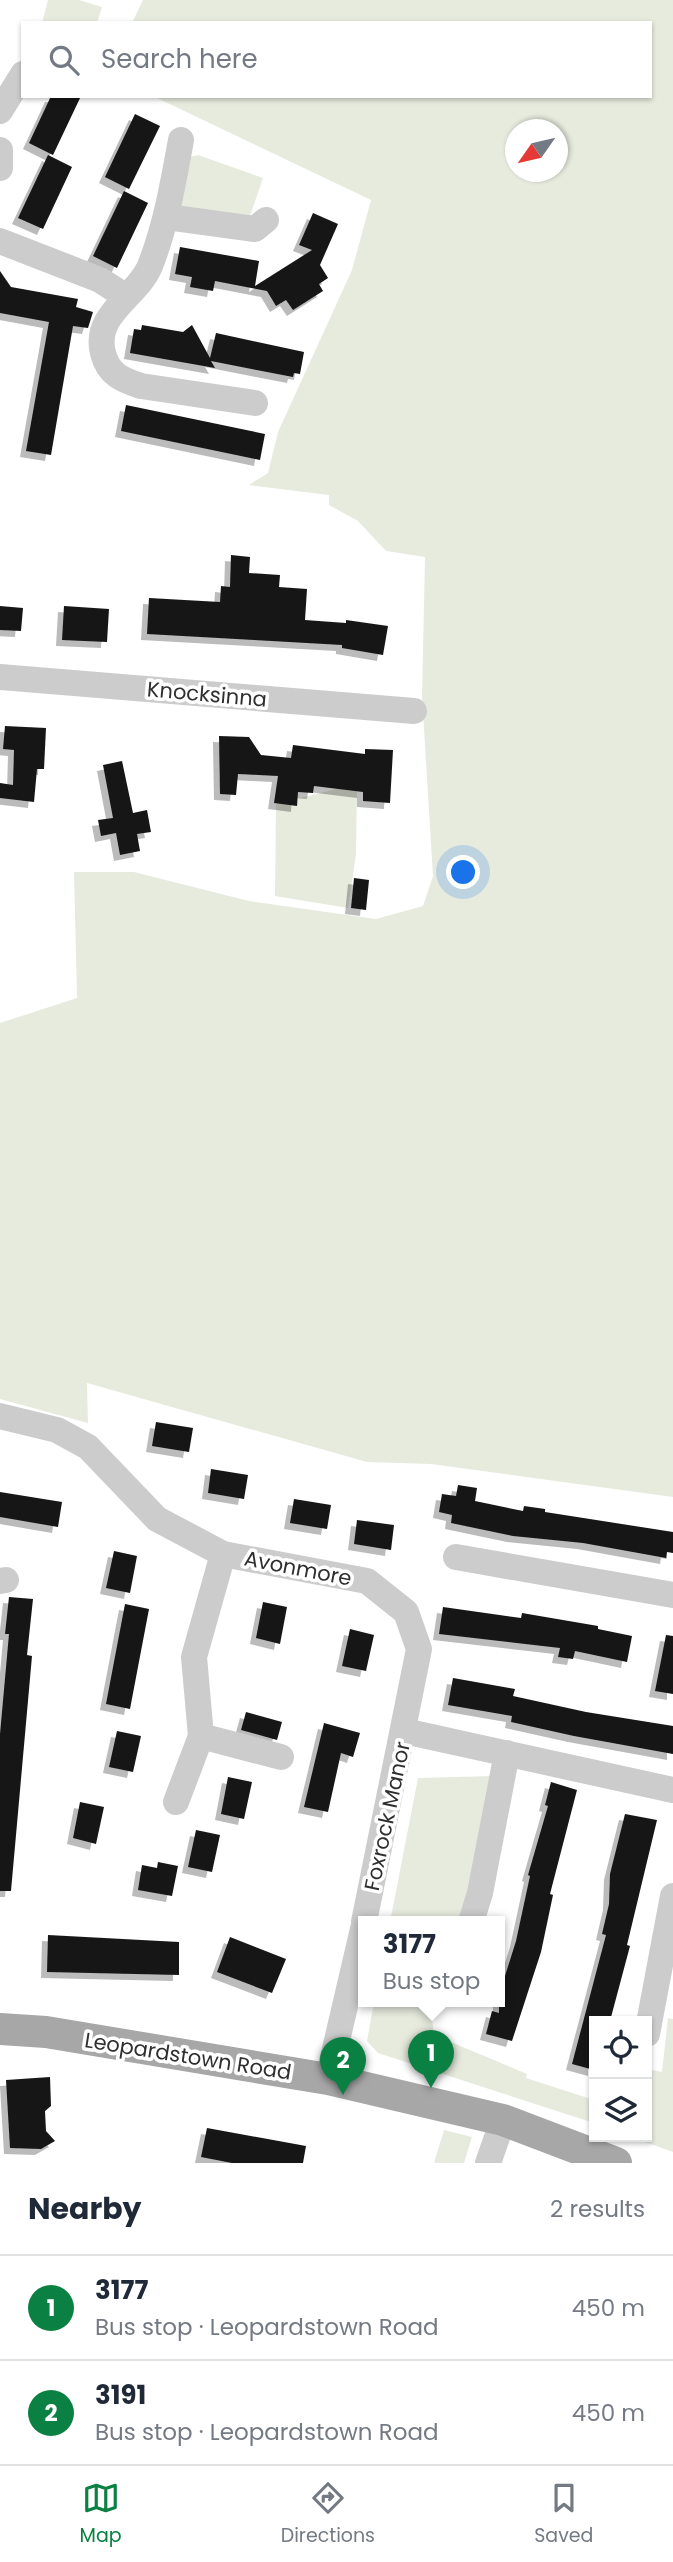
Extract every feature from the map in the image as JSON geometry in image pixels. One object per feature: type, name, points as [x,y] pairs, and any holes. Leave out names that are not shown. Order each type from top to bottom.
[{"type":"main road","name":"Leopardstown Road","points":[[0,2029],[46,2032],[328,2079],[503,2120],[616,2163]]},
{"type":"street","points":[[0,111],[21,77]]},
{"type":"street","points":[[180,140],[167,217],[148,270],[125,296],[101,335],[105,364],[113,374],[141,386],[255,403]]},
{"type":"street","points":[[0,150],[0,168]]},
{"type":"street","points":[[167,217],[255,229],[266,220]]},
{"type":"street","points":[[0,241],[100,280],[125,296]]},
{"type":"street","name":"Knocksinna","points":[[0,677],[414,711]]},
{"type":"street","name":"Avonmore","points":[[0,1416],[57,1430],[88,1447],[157,1519],[223,1554],[366,1581],[406,1612],[419,1649],[404,1731]]},
{"type":"street","name":"Avonmore","points":[[176,1802],[201,1736],[194,1657],[223,1554]]},
{"type":"street","points":[[456,1557],[673,1595]]},
{"type":"street","name":"Foxrock Manor","points":[[365,1916],[404,1731],[673,1790]]},
{"type":"street","points":[[201,1736],[281,1757]]},
{"type":"street","points":[[473,1916],[480,1893],[507,1753]]},
{"type":"street","points":[[650,2016],[673,1896]]},
{"type":"street","points":[[328,2079],[358,1950]]},
{"type":"street","points":[[488,2163],[503,2120]]},
{"type":"shaded area","points":[[48,0],[79,0],[102,7],[98,21],[43,21]]},
{"type":"shaded area","points":[[143,0],[673,0],[673,1497],[431,1464],[367,1462],[87,1383],[88,1423],[0,1399],[0,1023],[77,998],[74,872],[134,872],[249,901],[376,919],[423,906],[433,876],[422,696],[425,557],[386,551],[358,521],[329,505],[329,495],[249,485],[268,473],[278,432],[352,270],[371,200],[157,98],[652,98],[652,21],[133,21]]},
{"type":"shaded area","points":[[198,155],[263,178],[249,219],[181,212],[175,198],[185,158]]},
{"type":"shaded area","points":[[349,786],[357,791],[356,854],[348,908],[275,896],[276,804]]},
{"type":"shaded area","points":[[493,1776],[465,1916],[391,1916],[418,1778]]},
{"type":"shaded area","points":[[373,2007],[431,2007],[434,2035],[527,2074],[526,2078],[589,2098],[589,2121],[378,2053],[367,2041]]},
{"type":"shaded area","points":[[668,2018],[673,2019],[673,2152],[645,2142],[652,2142],[652,2070],[662,2072]]},
{"type":"shaded area","points":[[444,2130],[472,2137],[464,2163],[434,2163]]},
{"type":"building","points":[[50,98],[80,98],[53,155],[29,143]]},
{"type":"building","points":[[135,114],[160,126],[129,189],[105,177]]},
{"type":"building","points":[[48,155],[72,167],[43,229],[18,218]]},
{"type":"building","points":[[124,191],[148,203],[117,268],[93,256]]},
{"type":"building","points":[[313,213],[338,224],[320,265],[328,278],[319,284],[323,291],[293,310],[286,300],[276,306],[267,291],[215,281],[213,291],[190,287],[192,277],[175,274],[180,247],[259,261],[255,286],[312,250],[299,245]]},
{"type":"building","points":[[0,271],[11,287],[78,299],[76,307],[93,312],[88,328],[73,326],[51,455],[26,451],[49,322],[0,313]]},
{"type":"building","points":[[142,325],[183,332],[192,325],[210,358],[216,333],[304,352],[300,374],[294,373],[293,377],[211,361],[215,368],[130,353],[134,329],[141,330]]},
{"type":"building","points":[[126,405],[265,434],[260,460],[121,431]]},
{"type":"building","points":[[231,555],[250,557],[249,573],[280,575],[279,587],[307,589],[305,620],[346,623],[346,620],[388,626],[383,655],[342,648],[342,645],[147,634],[149,598],[220,602],[221,586],[230,587]]},
{"type":"building","points":[[0,606],[23,608],[21,631],[0,630]]},
{"type":"building","points":[[64,606],[109,609],[107,642],[62,640]]},
{"type":"building","points":[[5,726],[46,728],[44,769],[37,769],[34,802],[0,798],[0,783],[13,785],[14,750],[3,749]]},
{"type":"building","points":[[219,736],[249,737],[261,755],[291,758],[293,745],[365,754],[365,749],[393,750],[390,803],[363,801],[363,792],[314,786],[313,793],[298,792],[297,806],[274,803],[278,776],[238,774],[236,795],[220,794]]},
{"type":"building","points":[[122,761],[133,813],[147,810],[151,832],[137,834],[140,851],[120,855],[116,833],[101,836],[98,820],[113,818],[103,765]]},
{"type":"building","points":[[354,878],[369,880],[366,910],[351,908]]},
{"type":"building","points":[[156,1422],[193,1428],[189,1452],[152,1446]]},
{"type":"building","points":[[211,1469],[248,1475],[244,1499],[208,1493]]},
{"type":"building","points":[[458,1485],[477,1488],[475,1501],[523,1511],[524,1506],[545,1509],[545,1512],[673,1532],[673,1553],[667,1552],[666,1558],[583,1543],[513,1536],[451,1523],[452,1515],[439,1512],[442,1494],[456,1496]]},
{"type":"building","points":[[0,1492],[62,1502],[58,1527],[0,1517]]},
{"type":"building","points":[[294,1499],[331,1505],[327,1529],[290,1523]]},
{"type":"building","points":[[357,1520],[394,1525],[391,1550],[354,1544]]},
{"type":"building","points":[[114,1551],[137,1556],[130,1593],[106,1588]]},
{"type":"building","points":[[9,1597],[33,1599],[27,1655],[32,1656],[11,1891],[0,1891],[0,1734],[9,1634],[5,1634]]},
{"type":"building","points":[[263,1602],[287,1607],[280,1644],[256,1638]]},
{"type":"building","points":[[125,1604],[149,1609],[130,1709],[106,1704]]},
{"type":"building","points":[[443,1607],[521,1618],[522,1613],[598,1626],[598,1629],[632,1636],[627,1662],[575,1651],[573,1659],[558,1657],[560,1648],[439,1634]]},
{"type":"building","points":[[350,1629],[374,1635],[366,1671],[342,1666]]},
{"type":"building","points":[[666,1635],[673,1636],[673,1694],[655,1691]]},
{"type":"building","points":[[453,1678],[515,1689],[513,1696],[586,1712],[673,1726],[673,1754],[574,1736],[511,1722],[512,1716],[448,1705]]},
{"type":"building","points":[[246,1712],[282,1722],[277,1740],[241,1730]]},
{"type":"building","points":[[324,1723],[360,1733],[353,1757],[341,1753],[328,1812],[304,1807]]},
{"type":"building","points":[[117,1731],[141,1736],[133,1772],[109,1767]]},
{"type":"building","points":[[228,1777],[252,1782],[244,1819],[221,1814]]},
{"type":"building","points":[[551,1782],[577,1790],[550,1894],[553,1895],[541,1952],[512,2041],[486,2034],[492,2011],[499,2013],[499,2007],[505,2007],[505,1976],[516,1941],[530,1876],[528,1875],[548,1806],[545,1805]]},
{"type":"building","points":[[80,1802],[104,1807],[96,1844],[73,1838]]},
{"type":"building","points":[[625,1814],[657,1820],[627,1945],[630,1946],[611,2016],[589,2016],[589,2069],[572,2064],[606,1935],[602,1934],[609,1904],[610,1874]]},
{"type":"building","points":[[196,1830],[220,1835],[212,1872],[188,1867]]},
{"type":"building","points":[[158,1862],[178,1866],[172,1896],[138,1890],[142,1865],[157,1868]]},
{"type":"building","points":[[48,1935],[179,1942],[179,1975],[47,1972]]},
{"type":"building","points":[[230,1937],[286,1959],[272,1993],[217,1972]]},
{"type":"building","points":[[50,2077],[51,2106],[45,2111],[46,2131],[55,2141],[41,2149],[10,2148],[6,2080]]},
{"type":"building","points":[[207,2128],[306,2146],[303,2163],[232,2163],[201,2157]]},
{"type":"place","name":"3177","points":[[431,2088]]},
{"type":"place","name":"3191","points":[[343,2095]]}]
